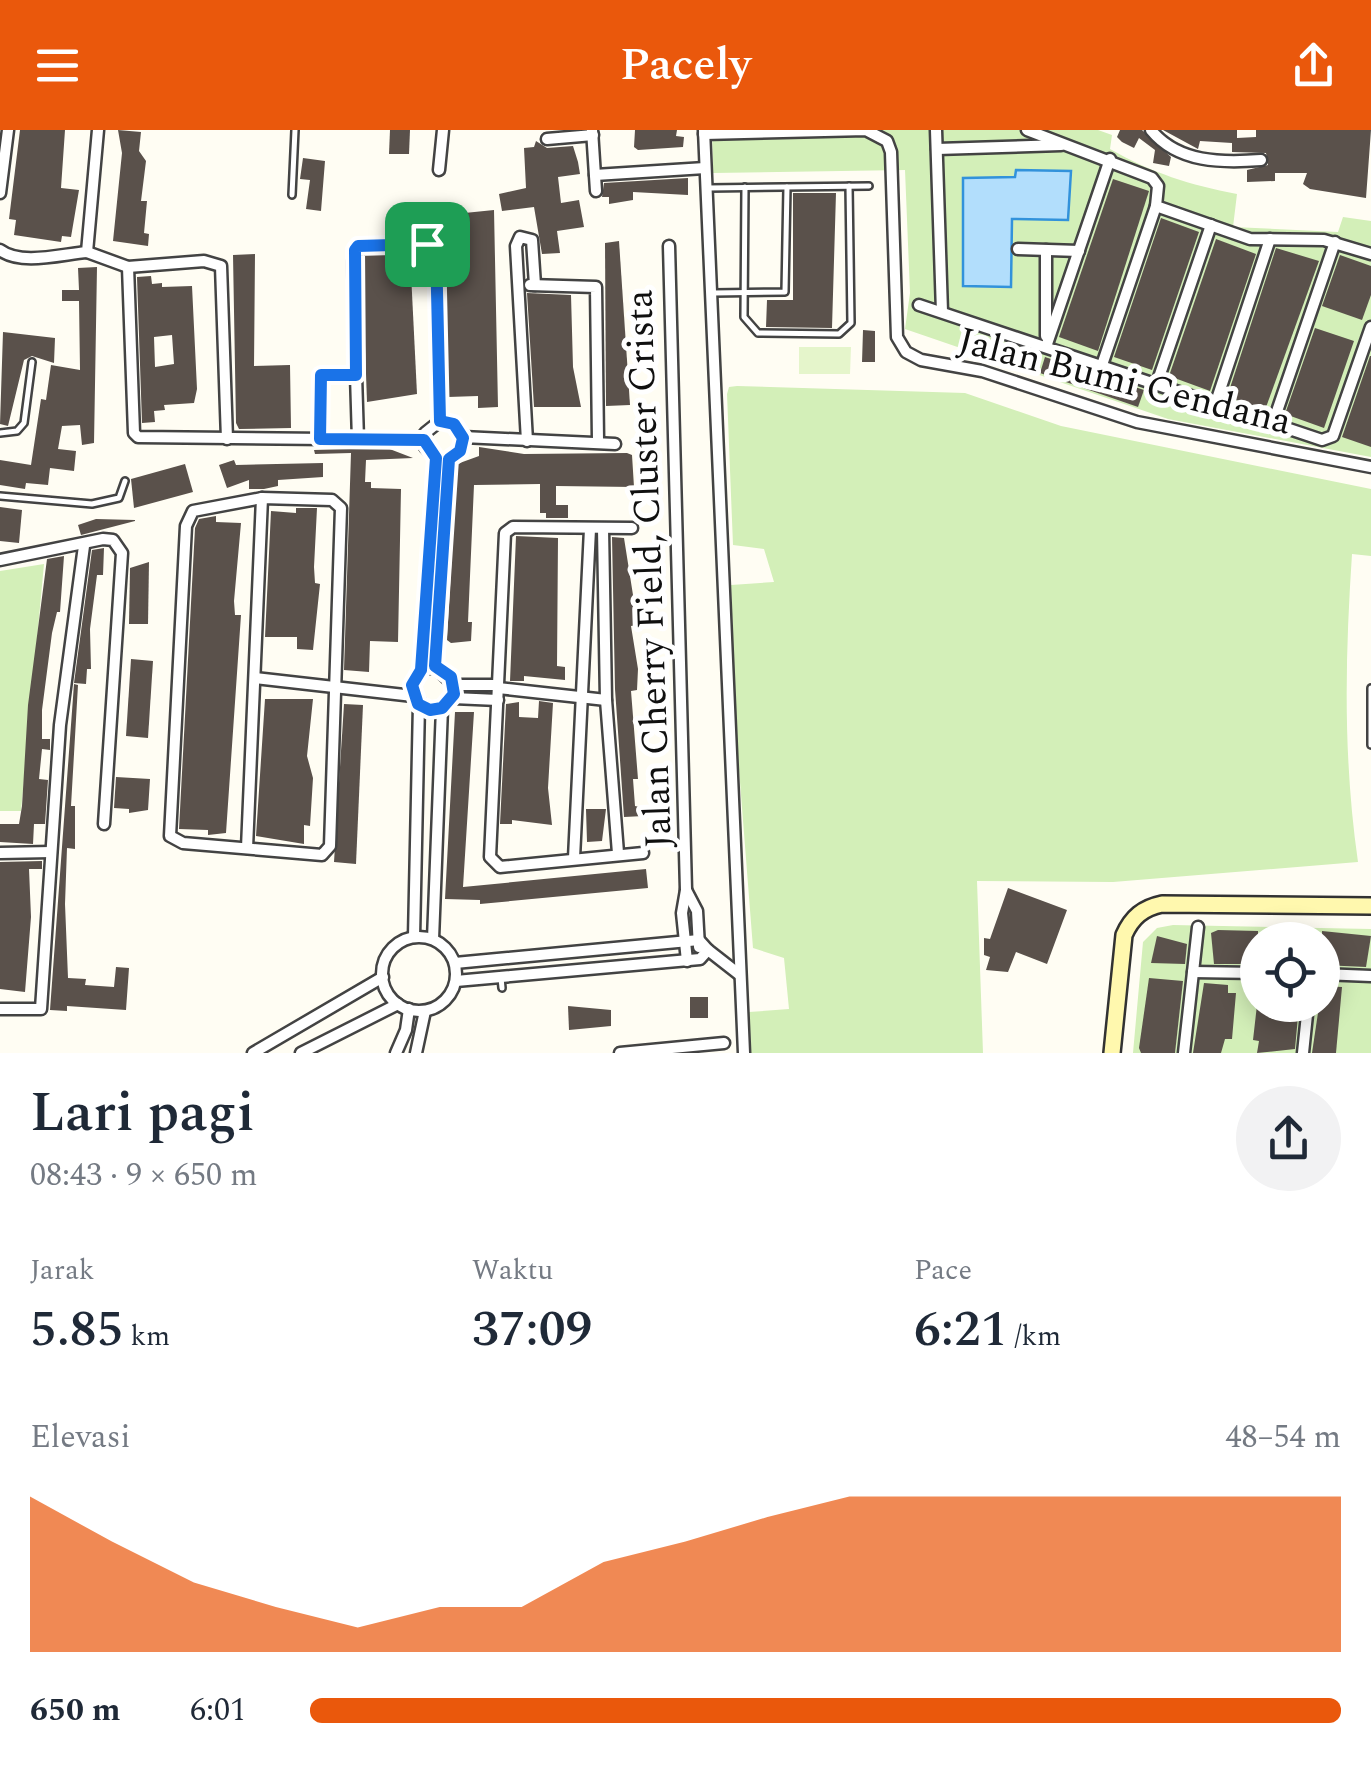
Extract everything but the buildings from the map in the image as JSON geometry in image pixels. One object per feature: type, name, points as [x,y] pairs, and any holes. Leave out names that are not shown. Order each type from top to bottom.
[{"type":"street","points":[[0,193],[8,130]]},
{"type":"street","points":[[87,252],[98,130]]},
{"type":"street","points":[[439,170],[443,130]]},
{"type":"street","name":"Jalan Bumi Cendana","points":[[704,132],[866,130],[887,141],[891,152],[896,338],[906,352],[921,360],[982,371],[1136,422],[1371,467]]},
{"type":"street","points":[[936,130],[942,312]]},
{"type":"street","points":[[1028,130],[1110,159],[1152,178],[1158,186],[1156,206],[1102,365]]},
{"type":"street","points":[[1151,130],[1180,154],[1223,161],[1261,160]]},
{"type":"street","points":[[704,132],[714,293],[744,1053]]},
{"type":"street","points":[[547,139],[592,133],[596,191]]},
{"type":"street","points":[[937,149],[1070,145]]},
{"type":"street","points":[[1046,347],[1110,159]]},
{"type":"street","points":[[595,175],[705,168]]},
{"type":"street","points":[[1156,206],[1250,239],[1335,242],[1371,254]]},
{"type":"street","points":[[1157,383],[1212,226]]},
{"type":"street","points":[[527,440],[516,240],[528,236],[536,285]]},
{"type":"street","points":[[1216,402],[1270,239]]},
{"type":"street","points":[[1273,423],[1335,242]]},
{"type":"street","points":[[358,440],[358,246],[432,244],[436,248],[440,421]]},
{"type":"street","name":"Jalan Cherry Field, Cluster Crista","points":[[669,246],[686,890]]},
{"type":"street","points":[[0,250],[9,256],[26,258],[87,252],[128,267],[204,261],[221,266],[227,439]]},
{"type":"street","points":[[1018,250],[1079,251]]},
{"type":"street","points":[[1046,250],[1046,347]]},
{"type":"street","points":[[128,267],[134,433],[146,438],[424,440]]},
{"type":"street","points":[[520,285],[596,287],[598,440]]},
{"type":"street","points":[[918,305],[1329,439],[1370,334]]},
{"type":"street","points":[[320,439],[321,375],[356,375]]},
{"type":"street","points":[[424,440],[429,428],[440,421],[454,424],[463,438],[460,451],[449,459],[436,458]]},
{"type":"street","points":[[463,438],[598,440],[616,444]]},
{"type":"street","points":[[414,937],[416,700],[412,685],[421,670],[436,458],[424,440]]},
{"type":"street","points":[[435,666],[449,459]]},
{"type":"street","points":[[246,848],[262,498]]},
{"type":"street","points":[[262,498],[340,503],[335,686],[328,851],[183,843],[170,836],[186,526],[193,511],[262,498]]},
{"type":"street","points":[[632,528],[513,527],[505,533],[490,858],[500,867],[643,853]]},
{"type":"street","points":[[574,858],[590,529]]},
{"type":"street","points":[[603,529],[606,700],[618,854]]},
{"type":"street","points":[[0,560],[113,540],[122,554],[104,824]]},
{"type":"street","points":[[0,1009],[41,1009],[60,724],[84,546]]},
{"type":"street","points":[[421,670],[435,666]]},
{"type":"street","points":[[435,666],[454,684],[606,700]]},
{"type":"street","points":[[255,678],[416,700],[430,710],[442,708],[452,698],[498,691]]},
{"type":"street","points":[[452,698],[454,684]]},
{"type":"street","points":[[433,939],[442,708]]},
{"type":"street","points":[[0,854],[51,852]]},
{"type":"street","points":[[686,890],[682,914],[685,942],[698,956],[740,975]]},
{"type":"street","points":[[686,890],[696,911],[698,956]]},
{"type":"street","points":[[415,899],[434,900]]},
{"type":"street","points":[[1112,1053],[1124,935],[1130,922],[1146,909],[1162,904],[1371,906]]},
{"type":"street","points":[[1184,1053],[1198,927]]},
{"type":"street","points":[[253,1053],[383,976],[391,950],[414,937],[433,939],[447,948],[455,963],[456,981],[445,1001],[425,1010],[403,1007],[300,1053]]},
{"type":"street","points":[[455,963],[699,940]]},
{"type":"street","points":[[456,981],[501,983],[698,956]]},
{"type":"street","points":[[1194,972],[1240,973]]},
{"type":"street","points":[[1340,975],[1371,976]]},
{"type":"street","points":[[383,976],[403,1007],[396,1053]]},
{"type":"street","points":[[416,1053],[425,1010]]},
{"type":"street","points":[[1303,1053],[1306,1022]]},
{"type":"street","points":[[620,1053],[724,1044]]},
{"type":"lane","points":[[292,195],[295,130]]},
{"type":"lane","points":[[744,188],[744,317],[758,333],[846,331],[851,323],[849,186]]},
{"type":"lane","points":[[706,188],[870,186]]},
{"type":"lane","points":[[714,293],[786,289],[786,187]]},
{"type":"lane","points":[[0,433],[17,432],[24,423],[32,362]]},
{"type":"lane","points":[[0,496],[92,504],[118,498],[124,482]]},
{"type":"lane","points":[[1371,688],[1371,745]]},
{"type":"green space","points":[[712,130],[1098,130],[1112,135],[1110,149],[1141,165],[1237,194],[1233,227],[1338,232],[1343,217],[1371,221],[1371,457],[1168,419],[905,329],[910,293],[905,170],[713,173]]},
{"type":"green space","points":[[799,347],[851,347],[850,374],[799,374]]},
{"type":"green space","points":[[729,387],[965,393],[1061,426],[1371,489],[1371,556],[1352,554],[1348,632],[1348,746],[1358,862],[1113,882],[977,881],[983,1053],[751,1053],[749,1012],[789,1009],[784,958],[753,948],[736,731],[731,585],[774,582],[764,549],[733,545],[727,394]]},
{"type":"green space","points":[[44,564],[21,811],[0,811],[0,571]]},
{"type":"green space","points":[[1173,925],[1240,926],[1240,1022],[1340,1022],[1340,928],[1371,929],[1371,1053],[1133,1053],[1143,942],[1157,928]]},
{"type":"water","points":[[1016,170],[1071,171],[1068,220],[1012,219],[1011,287],[963,286],[963,178],[1015,177]]},
{"type":"route","points":[[427,244],[436,248],[440,421],[454,424],[463,438],[460,451],[449,459],[435,666],[451,677],[454,694],[442,708],[430,710],[418,704],[412,685],[421,670],[436,458],[425,448],[424,440],[320,439],[321,375],[356,375],[352,261],[355,250],[358,246],[427,244]]}]
